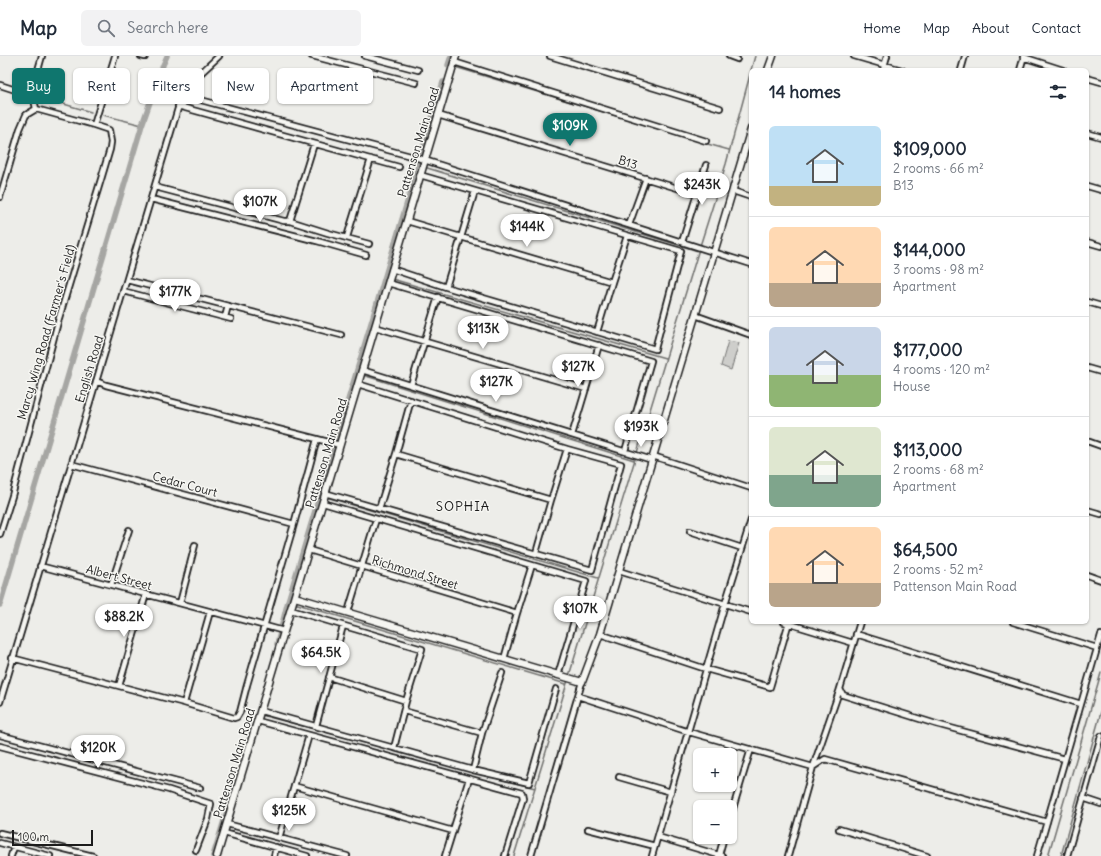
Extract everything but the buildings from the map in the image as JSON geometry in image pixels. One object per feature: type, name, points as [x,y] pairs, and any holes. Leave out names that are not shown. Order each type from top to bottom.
[{"type":"street","points":[[39,68],[42,56]]},
{"type":"street","points":[[36,109],[94,125],[115,56]]},
{"type":"street","name":"English Road","points":[[204,70],[219,56]]},
{"type":"street","points":[[312,56],[416,83]]},
{"type":"street","points":[[365,56],[418,70]]},
{"type":"street","points":[[550,56],[720,108]]},
{"type":"street","points":[[729,56],[737,59]]},
{"type":"street","points":[[769,68],[773,56]]},
{"type":"street","points":[[854,56],[884,67],[887,56]]},
{"type":"street","points":[[962,68],[965,56]]},
{"type":"street","points":[[1021,68],[1024,57],[1057,68]]},
{"type":"street","points":[[455,59],[706,141]]},
{"type":"street","name":"Pattenson Main Road","points":[[218,856],[283,631],[291,610],[323,503],[338,445],[358,384],[455,59]]},
{"type":"street","points":[[1089,79],[1101,82]]},
{"type":"street","points":[[0,85],[12,89]]},
{"type":"street","points":[[204,101],[418,158],[749,263]]},
{"type":"street","points":[[35,104],[36,109]]},
{"type":"street","points":[[178,106],[399,167]]},
{"type":"street","name":"English Road","points":[[0,702],[178,106]]},
{"type":"street","points":[[0,197],[20,129],[26,116],[36,109]]},
{"type":"street","name":"B13","points":[[438,115],[697,194]]},
{"type":"street","name":"Marcy Wing Road (Farmer's Field)","points":[[0,534],[12,496],[59,318],[110,149],[109,130],[94,125]]},
{"type":"street","points":[[1089,134],[1101,137]]},
{"type":"street","points":[[530,856],[582,682],[600,634],[749,136]]},
{"type":"street","points":[[290,221],[314,144]]},
{"type":"street","points":[[347,238],[371,159]]},
{"type":"street","points":[[682,242],[706,165]]},
{"type":"street","points":[[392,270],[654,349],[681,251],[475,191],[421,173]]},
{"type":"street","points":[[629,225],[646,178]]},
{"type":"street","points":[[155,187],[284,221],[290,221],[369,244]]},
{"type":"street","points":[[1089,187],[1101,190]]},
{"type":"street","points":[[446,287],[475,191]]},
{"type":"street","points":[[733,191],[749,196]]},
{"type":"street","points":[[151,199],[317,240],[366,255]]},
{"type":"street","points":[[407,221],[612,282]]},
{"type":"street","points":[[597,332],[627,236]]},
{"type":"street","points":[[1089,243],[1101,246]]},
{"type":"street","points":[[127,280],[341,335]]},
{"type":"street","points":[[388,282],[651,361],[625,451]]},
{"type":"street","points":[[123,291],[231,319]]},
{"type":"street","points":[[411,385],[438,297]]},
{"type":"street","points":[[1089,303],[1101,306]]},
{"type":"street","points":[[225,317],[228,306]]},
{"type":"street","points":[[695,315],[749,334]]},
{"type":"street","points":[[375,327],[586,389]]},
{"type":"street","points":[[572,435],[599,345]]},
{"type":"street","points":[[1089,369],[1101,372]]},
{"type":"street","points":[[362,370],[572,435],[749,487]]},
{"type":"street","points":[[96,381],[106,385],[317,438],[338,445]]},
{"type":"street","points":[[325,493],[592,570],[621,464],[358,384]]},
{"type":"street","points":[[379,509],[411,400]]},
{"type":"street","points":[[12,658],[184,703],[234,718],[237,717],[240,712],[294,524],[317,438]]},
{"type":"street","points":[[1089,442],[1101,446]]},
{"type":"street","points":[[536,553],[567,448]]},
{"type":"street","points":[[396,454],[551,500]]},
{"type":"street","name":"Cedar Court","points":[[71,464],[294,524]]},
{"type":"street","points":[[323,503],[586,581],[559,676]]},
{"type":"street","points":[[1089,511],[1101,514]]},
{"type":"street","points":[[348,612],[376,519]]},
{"type":"street","points":[[652,856],[749,526]]},
{"type":"street","points":[[111,585],[129,530]]},
{"type":"street","points":[[690,531],[742,548]]},
{"type":"street","points":[[180,603],[194,545]]},
{"type":"street","name":"Richmond Street","points":[[309,550],[516,613]]},
{"type":"street","points":[[504,659],[516,613],[532,565]]},
{"type":"street","name":"Albert Street","points":[[40,566],[283,631]]},
{"type":"street","points":[[619,571],[749,611]]},
{"type":"street","points":[[1089,576],[1101,580]]},
{"type":"street","points":[[119,686],[146,594]]},
{"type":"street","points":[[294,597],[582,682]]},
{"type":"street","points":[[291,610],[422,649],[406,701],[394,748]]},
{"type":"street","points":[[184,703],[210,612]]},
{"type":"street","points":[[600,634],[706,669],[770,687],[787,624]]},
{"type":"street","points":[[794,624],[853,643]]},
{"type":"street","points":[[788,856],[813,767],[840,689],[859,624]]},
{"type":"street","points":[[1019,624],[1097,648]]},
{"type":"street","points":[[316,726],[343,626]]},
{"type":"street","points":[[856,634],[1081,704]]},
{"type":"street","points":[[1037,856],[1101,636]]},
{"type":"street","points":[[473,770],[482,732],[502,673]]},
{"type":"street","points":[[329,678],[406,701]]},
{"type":"street","points":[[259,716],[316,726],[473,770],[529,783],[556,689]]},
{"type":"street","points":[[840,689],[843,694],[929,722],[1065,759]]},
{"type":"street","points":[[578,696],[688,732],[813,767],[825,759],[1047,822]]},
{"type":"street","points":[[404,711],[482,732]]},
{"type":"street","points":[[259,716],[309,735],[522,793],[523,798],[505,856]]},
{"type":"street","points":[[0,735],[200,788]]},
{"type":"street","points":[[279,838],[309,735]]},
{"type":"street","points":[[1067,856],[1101,736]]},
{"type":"street","points":[[0,746],[149,785],[211,804],[208,819],[196,850]]},
{"type":"street","points":[[735,800],[751,749]]},
{"type":"street","points":[[1095,758],[1101,760]]},
{"type":"street","points":[[149,785],[152,775]]},
{"type":"street","points":[[619,777],[671,792]]},
{"type":"street","points":[[445,856],[469,779]]},
{"type":"street","points":[[294,786],[453,831]]},
{"type":"street","points":[[1083,798],[1101,804]]},
{"type":"street","points":[[227,824],[347,856]]},
{"type":"street","points":[[588,829],[655,846]]},
{"type":"street","points":[[839,829],[927,856]]},
{"type":"street","points":[[0,833],[94,856]]},
{"type":"street","points":[[224,833],[307,856]]},
{"type":"street","points":[[658,837],[720,856],[723,844]]},
{"type":"street","points":[[0,843],[50,856]]},
{"type":"street","points":[[11,856],[14,847]]},
{"type":"street","points":[[274,856],[276,847]]},
{"type":"shaded area","points":[[728,341],[739,343],[731,370],[721,366]]},
{"type":"waterway","points":[[0,605],[142,125],[167,56]]},
{"type":"waterway","points":[[448,65],[451,56]]},
{"type":"waterway","points":[[752,68],[755,56]]},
{"type":"waterway","points":[[455,67],[689,138]]},
{"type":"waterway","points":[[700,246],[726,164],[749,78]]},
{"type":"waterway","points":[[277,644],[288,601],[443,82]]},
{"type":"waterway","points":[[64,104],[91,112]]},
{"type":"waterway","points":[[103,115],[142,125]]},
{"type":"waterway","points":[[704,143],[729,150]]},
{"type":"waterway","points":[[424,167],[698,251]]},
{"type":"waterway","points":[[569,676],[699,249]]},
{"type":"waterway","points":[[392,279],[665,358]]},
{"type":"waterway","points":[[363,375],[634,460]]},
{"type":"waterway","points":[[326,497],[598,578]]},
{"type":"waterway","points":[[294,603],[566,684]]},
{"type":"waterway","points":[[1048,856],[1101,673]]},
{"type":"waterway","points":[[514,856],[568,680]]},
{"type":"waterway","points":[[1061,856],[1101,712]]},
{"type":"waterway","points":[[261,715],[394,750]]},
{"type":"waterway","points":[[492,777],[535,788]]},
{"type":"waterway","points":[[213,856],[234,788]]},
{"type":"waterway","points":[[259,835],[336,856]]},
{"type":"district","name":"SOPHIA","points":[[463,506]]}]
